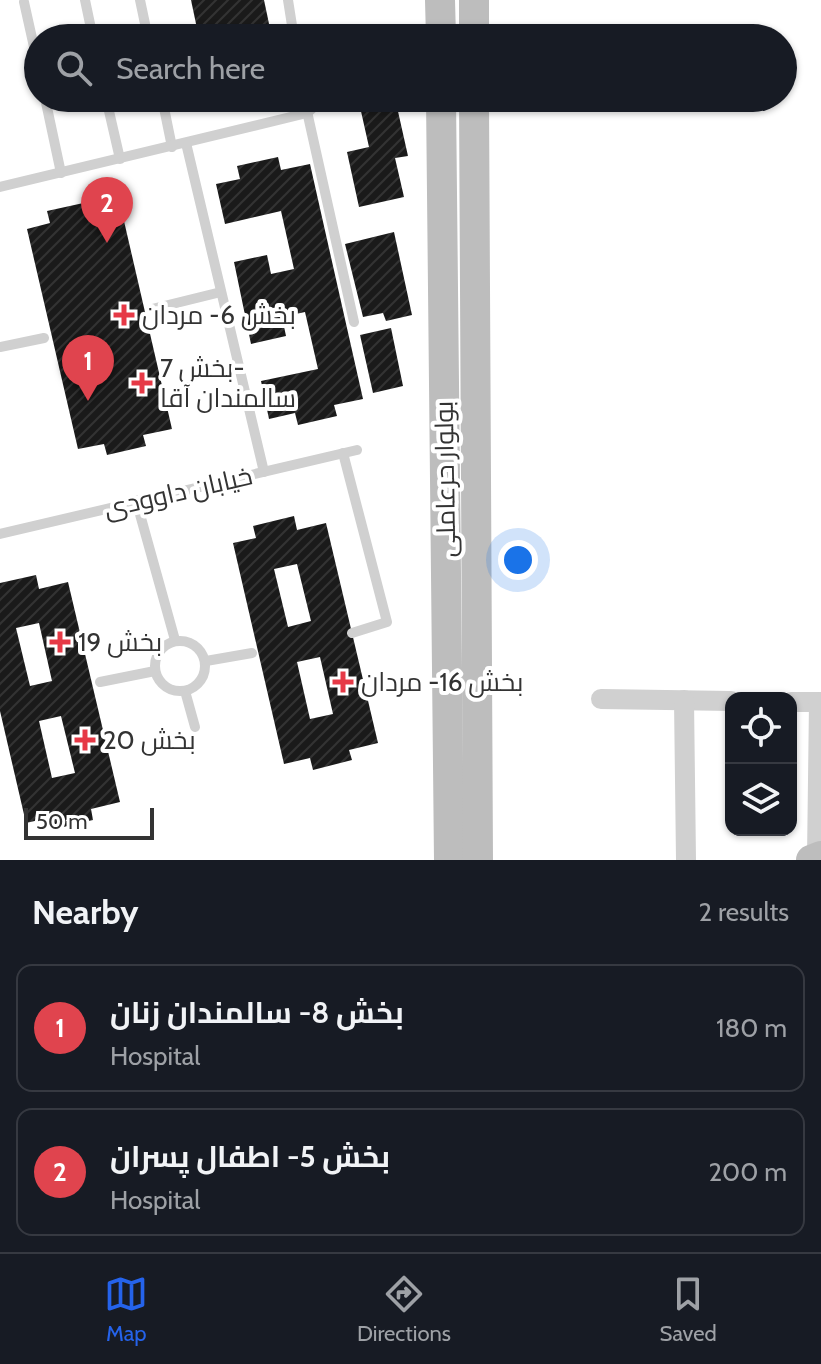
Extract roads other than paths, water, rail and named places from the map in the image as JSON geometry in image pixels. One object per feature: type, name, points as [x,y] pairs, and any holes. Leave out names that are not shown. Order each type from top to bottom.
[{"type":"main road","points":[[440,0],[441,24]]},
{"type":"main road","points":[[474,0],[474,24]]},
{"type":"main road","name":"بولوار حرعاملی","points":[[441,112],[449,860]]},
{"type":"main road","name":"بولوار حرعاملی","points":[[474,112],[478,860]]},
{"type":"street","points":[[601,699],[725,701]]},
{"type":"street","points":[[684,700],[686,860]]},
{"type":"street","points":[[797,702],[820,702],[816,858]]},
{"type":"lane","points":[[85,0],[90,24]]},
{"type":"lane","points":[[140,0],[145,24]]},
{"type":"lane","points":[[288,0],[292,24]]},
{"type":"lane","points":[[22,1],[28,24]]},
{"type":"lane","points":[[48,112],[61,173]]},
{"type":"lane","points":[[109,112],[120,159]]},
{"type":"lane","points":[[165,112],[172,147]]},
{"type":"lane","points":[[0,187],[307,113],[354,322]]},
{"type":"lane","points":[[186,143],[264,472]]},
{"type":"lane","points":[[152,309],[221,292]]},
{"type":"lane","points":[[0,347],[44,338]]},
{"type":"lane","name":"خیابان داوودی","points":[[0,534],[357,450]]},
{"type":"lane","points":[[343,453],[387,622],[352,633]]},
{"type":"lane","points":[[136,500],[175,640]]},
{"type":"lane","points":[[175,640],[195,644],[206,661],[202,680],[185,691],[166,687],[155,671],[159,651],[175,640]]},
{"type":"lane","points":[[206,661],[252,653]]},
{"type":"lane","points":[[100,682],[155,671]]},
{"type":"lane","points":[[185,691],[195,727]]},
{"type":"place","name":"بخش 5- اطفال پسران","points":[[107,243]]},
{"type":"place","name":"بخش 6- مردان","points":[[124,315]]},
{"type":"place","name":"بخش 7- سالمندان آقا","points":[[142,383]]},
{"type":"place","name":"بخش 8- سالمندان زنان","points":[[88,401]]},
{"type":"place","name":"بخش 19","points":[[60,642]]},
{"type":"place","name":"بخش 16- مردان","points":[[343,682]]},
{"type":"place","name":"بخش 20","points":[[85,740]]}]
